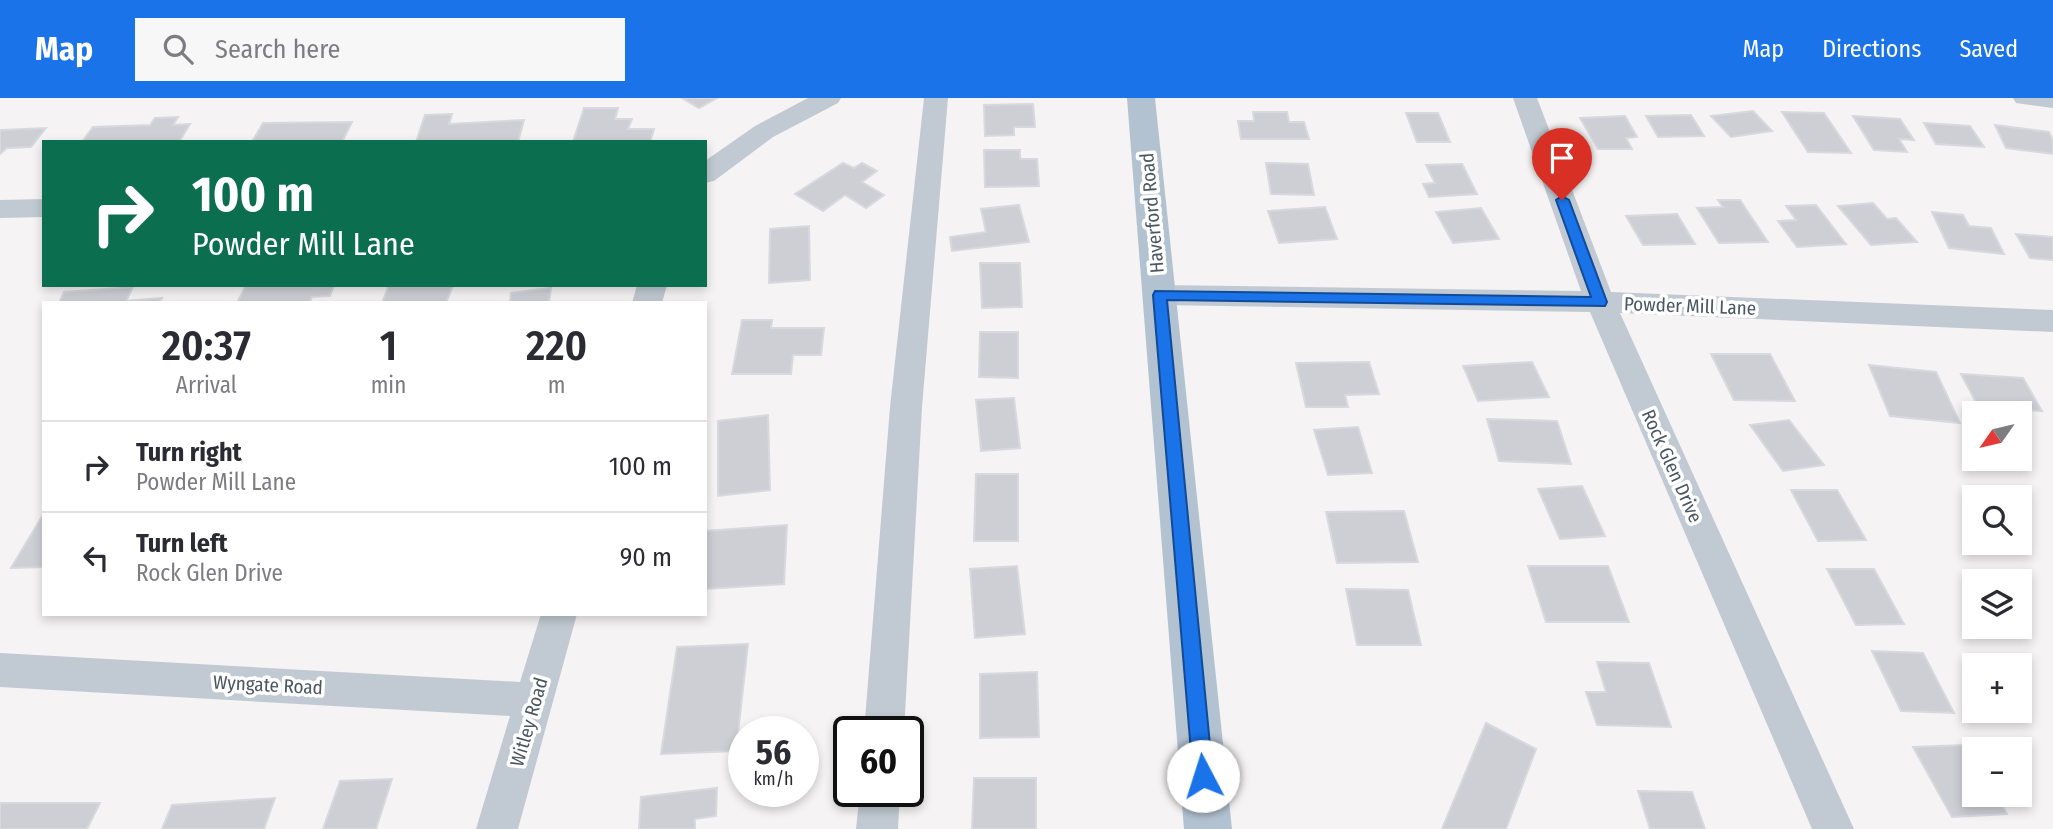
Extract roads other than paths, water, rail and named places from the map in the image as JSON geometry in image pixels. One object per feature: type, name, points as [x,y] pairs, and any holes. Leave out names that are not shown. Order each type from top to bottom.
[{"type":"main road","name":"Haverford Road","points":[[1141,98],[1208,829]]},
{"type":"street","points":[[707,173],[730,154],[808,107],[829,98]]},
{"type":"street","points":[[885,716],[906,407],[936,98]]},
{"type":"street","name":"Rock Glen Drive","points":[[1524,98],[1600,302],[1833,829]]},
{"type":"street","points":[[2025,98],[2053,100]]},
{"type":"street","points":[[0,209],[42,208]]},
{"type":"street","name":"Powder Mill Lane","points":[[1160,295],[1600,302],[2053,321]]},
{"type":"street","name":"Witley Road","points":[[497,829],[558,616]]},
{"type":"street","name":"Wyngate Road","points":[[0,670],[536,700]]},
{"type":"street","points":[[877,829],[879,807]]}]
